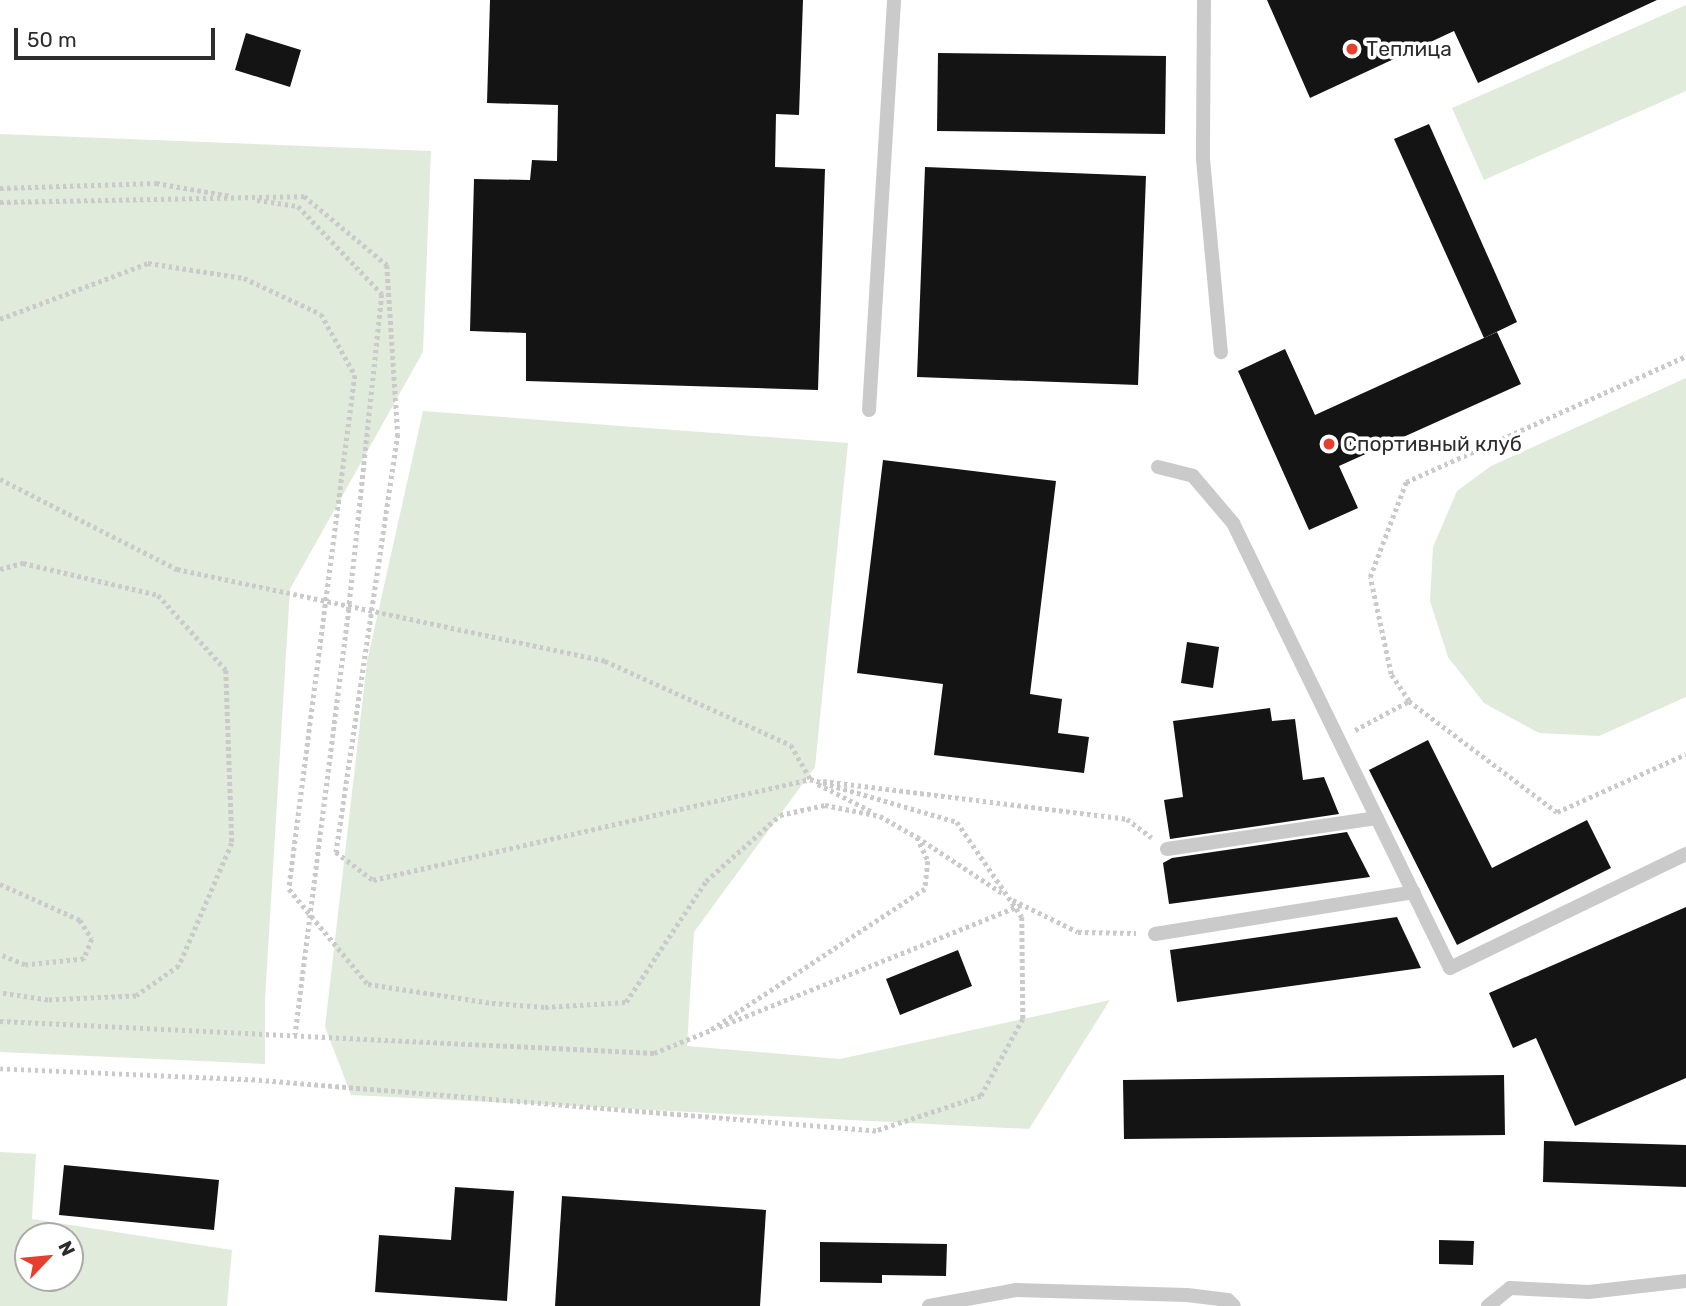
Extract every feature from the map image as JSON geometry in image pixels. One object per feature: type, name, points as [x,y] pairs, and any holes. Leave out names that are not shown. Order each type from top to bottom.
[{"type":"lane","points":[[869,410],[894,0]]},
{"type":"lane","points":[[1204,0],[1203,159],[1221,352]]},
{"type":"lane","points":[[1158,467],[1193,476],[1233,523],[1450,968],[1686,854]]},
{"type":"lane","points":[[1167,849],[1377,818]]},
{"type":"lane","points":[[1154,934],[1414,892]]},
{"type":"lane","points":[[1488,1306],[1510,1288],[1589,1292],[1686,1281]]},
{"type":"lane","points":[[929,1306],[1016,1290],[1187,1295],[1228,1300],[1234,1306]]},
{"type":"path","points":[[0,188],[156,183],[298,206],[382,294],[349,609],[295,1035]]},
{"type":"path","points":[[0,202],[304,196],[387,265],[398,434],[336,852],[373,880],[810,779],[1127,819],[1167,849]]},
{"type":"path","points":[[0,319],[148,263],[244,278],[321,314],[355,375],[289,889],[368,984],[492,1003],[545,1007],[626,1002],[706,881],[780,815],[825,805],[880,816]]},
{"type":"path","points":[[1686,356],[1406,482],[1370,576],[1391,674],[1409,701],[1557,812],[1686,754]]},
{"type":"path","points":[[0,479],[177,569],[372,614],[605,661],[791,745],[810,779],[917,837],[1019,907],[1078,932],[1154,934]]},
{"type":"path","points":[[0,569],[23,563],[158,595],[226,670],[232,843],[179,966],[136,996],[48,1000],[0,993]]},
{"type":"path","points":[[1338,738],[1409,701]]},
{"type":"path","points":[[810,779],[957,822],[1008,897]]},
{"type":"path","points":[[710,1031],[925,890],[928,861],[917,837]]},
{"type":"path","points":[[0,884],[80,920],[92,939],[84,959],[25,965],[0,955]]},
{"type":"path","points":[[0,1021],[654,1054],[1019,907]]},
{"type":"path","points":[[0,1069],[256,1080],[876,1131],[981,1096],[1023,1019],[1022,917],[1019,907]]},
{"type":"green space","points":[[1686,5],[1686,91],[1484,180],[1452,108]]},
{"type":"green space","points":[[0,134],[431,151],[423,352],[290,589],[265,1000],[265,1064],[0,1052]]},
{"type":"green space","points":[[1686,378],[1686,697],[1599,736],[1539,733],[1484,703],[1448,657],[1430,601],[1433,547],[1457,491],[1491,466]]},
{"type":"green space","points":[[423,411],[848,443],[815,767],[694,932],[687,1046],[840,1059],[1110,1000],[1029,1129],[351,1095],[325,1027],[367,662]]},
{"type":"green space","points":[[0,1152],[36,1154],[32,1219],[51,1222],[14,1222],[14,1292],[84,1292],[84,1227],[232,1250],[227,1306],[0,1306]]},
{"type":"building","points":[[490,0],[803,0],[799,115],[776,114],[775,167],[825,169],[818,390],[526,381],[526,333],[470,331],[474,179],[530,180],[532,160],[557,161],[558,105],[487,103]]},
{"type":"building","name":"Теплица","points":[[1267,0],[1657,0],[1478,83],[1454,31],[1310,98]]},
{"type":"building","points":[[246,33],[301,50],[290,87],[235,70]]},
{"type":"building","points":[[938,53],[1166,56],[1165,134],[937,131]]},
{"type":"building","points":[[1429,124],[1517,322],[1484,338],[1394,139]]},
{"type":"building","points":[[925,167],[1146,176],[1138,385],[917,377]]},
{"type":"building","name":"Спортивный клуб","points":[[1497,332],[1521,384],[1339,466],[1358,508],[1309,530],[1238,371],[1285,349],[1315,415]]},
{"type":"building","points":[[883,460],[1056,481],[1030,694],[1062,699],[1058,733],[1089,737],[1084,773],[934,755],[943,684],[857,673]]},
{"type":"building","points":[[1187,642],[1219,647],[1213,688],[1181,683]]},
{"type":"building","points":[[1270,708],[1272,721],[1295,719],[1303,780],[1324,777],[1339,814],[1170,839],[1164,800],[1183,797],[1173,721]]},
{"type":"building","points":[[1428,740],[1492,868],[1587,820],[1611,868],[1457,945],[1369,770]]},
{"type":"building","points":[[1347,832],[1370,877],[1169,904],[1163,863],[1172,858]]},
{"type":"building","points":[[1686,907],[1686,1078],[1575,1126],[1536,1038],[1513,1048],[1489,993]]},
{"type":"building","points":[[1397,917],[1421,968],[1177,1002],[1170,950]]},
{"type":"building","points":[[958,950],[972,986],[900,1015],[886,979]]},
{"type":"building","points":[[1504,1075],[1505,1135],[1124,1139],[1123,1080]]},
{"type":"building","points":[[1544,1141],[1686,1145],[1686,1187],[1543,1182]]},
{"type":"building","points":[[64,1165],[219,1180],[214,1230],[59,1215]]},
{"type":"building","points":[[455,1187],[514,1191],[507,1301],[375,1292],[379,1235],[451,1240]]},
{"type":"building","points":[[562,1196],[766,1210],[760,1306],[555,1306]]},
{"type":"building","points":[[1439,1240],[1474,1241],[1473,1265],[1439,1264]]},
{"type":"building","points":[[820,1242],[947,1244],[946,1276],[882,1275],[882,1283],[820,1282]]},
{"type":"place","name":"Теплица","points":[[1352,49]]},
{"type":"place","name":"Спортивный клуб","points":[[1329,444]]}]
